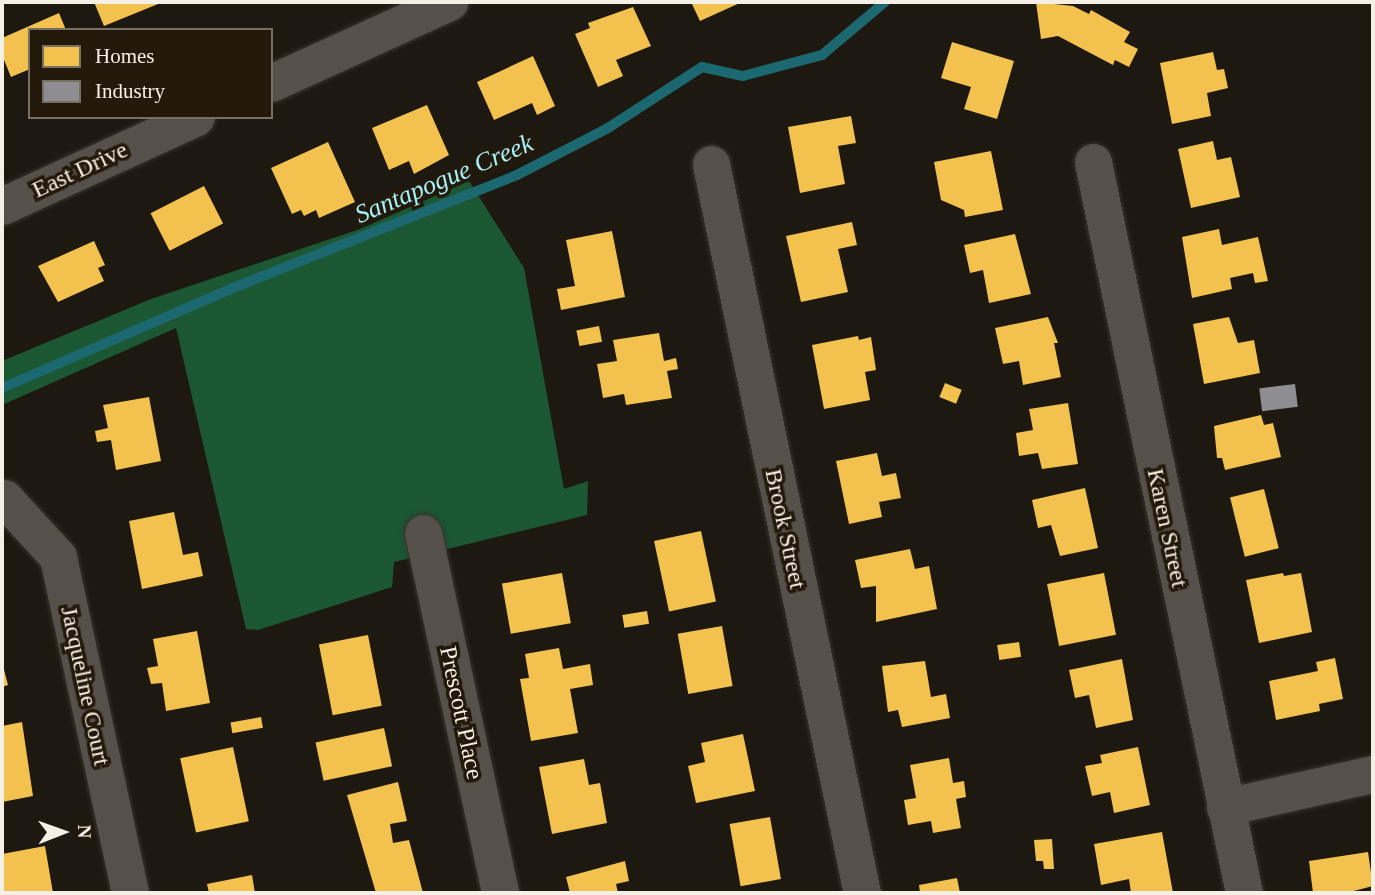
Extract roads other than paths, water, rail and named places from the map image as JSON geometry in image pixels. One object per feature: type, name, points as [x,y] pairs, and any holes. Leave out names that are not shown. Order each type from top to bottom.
[{"type":"street","points":[[273,82],[449,2]]},
{"type":"street","name":"East Drive","points":[[2,206],[192,119]]},
{"type":"street","name":"Karen Street","points":[[1093,162],[1224,807],[1244,893]]},
{"type":"street","name":"Brook Street","points":[[711,164],[862,893]]},
{"type":"street","name":"Jacqueline Court","points":[[4,498],[58,557],[130,893]]},
{"type":"street","name":"Prescott Place","points":[[423,533],[500,893]]},
{"type":"street","points":[[1224,807],[1373,774]]},
{"type":"waterway","name":"Santapogue Creek","points":[[2,388],[233,288],[517,175],[608,128],[702,67],[743,76],[822,55],[885,2]]}]
